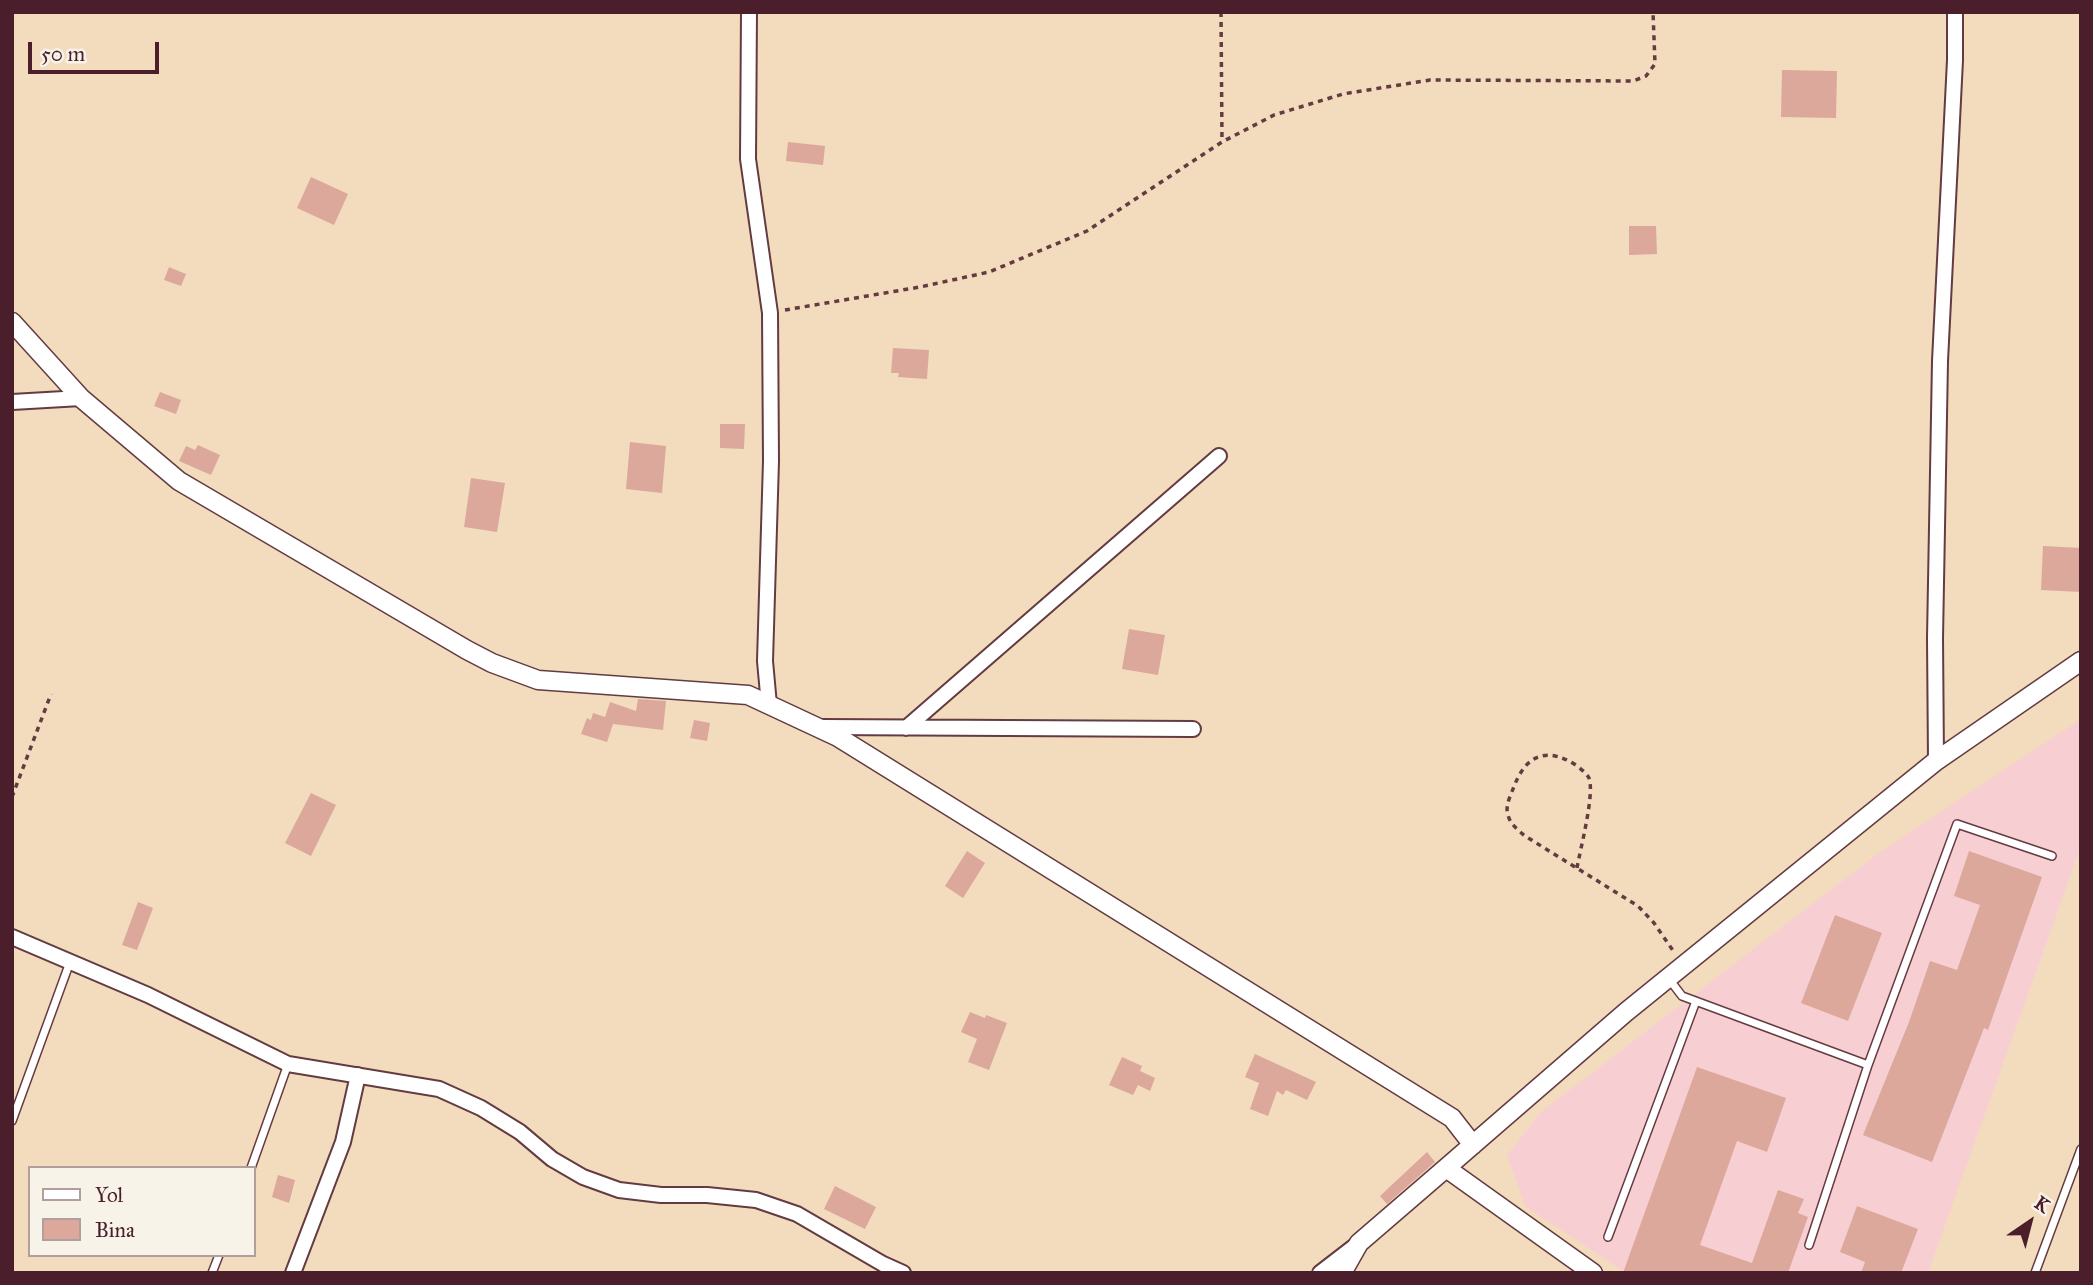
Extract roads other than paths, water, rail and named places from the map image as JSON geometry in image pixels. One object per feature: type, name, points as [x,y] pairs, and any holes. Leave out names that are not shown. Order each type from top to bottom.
[{"type":"street","points":[[749,12],[748,159],[770,313],[771,461],[765,661],[769,705]]},
{"type":"street","points":[[1936,761],[1935,638],[1940,361],[1955,12]]},
{"type":"street","points":[[12,322],[81,398],[179,481],[492,663],[538,680],[748,695],[838,737],[1452,1118],[1473,1145]]},
{"type":"street","points":[[12,402],[81,398]]},
{"type":"street","points":[[906,728],[1219,456]]},
{"type":"street","points":[[1320,1273],[1359,1243],[1626,1012],[1936,761],[2081,661]]},
{"type":"street","points":[[817,727],[1193,729]]},
{"type":"street","points":[[12,937],[148,995],[288,1064],[450,1093],[520,1132],[552,1159],[583,1177],[619,1191],[755,1200],[797,1214],[883,1265],[903,1273]]},
{"type":"street","points":[[293,1273],[343,1142],[358,1075]]},
{"type":"street","points":[[1446,1168],[1592,1273]]},
{"type":"street","points":[[1342,1273],[1359,1243]]},
{"type":"lane","points":[[1809,1245],[1868,1065],[1957,824],[2052,856]]},
{"type":"lane","points":[[12,1121],[70,962]]},
{"type":"lane","points":[[1668,978],[1682,996],[1868,1065]]},
{"type":"lane","points":[[1608,1237],[1696,1001]]},
{"type":"lane","points":[[252,1166],[288,1064]]},
{"type":"lane","points":[[2035,1273],[2081,1149]]}]
